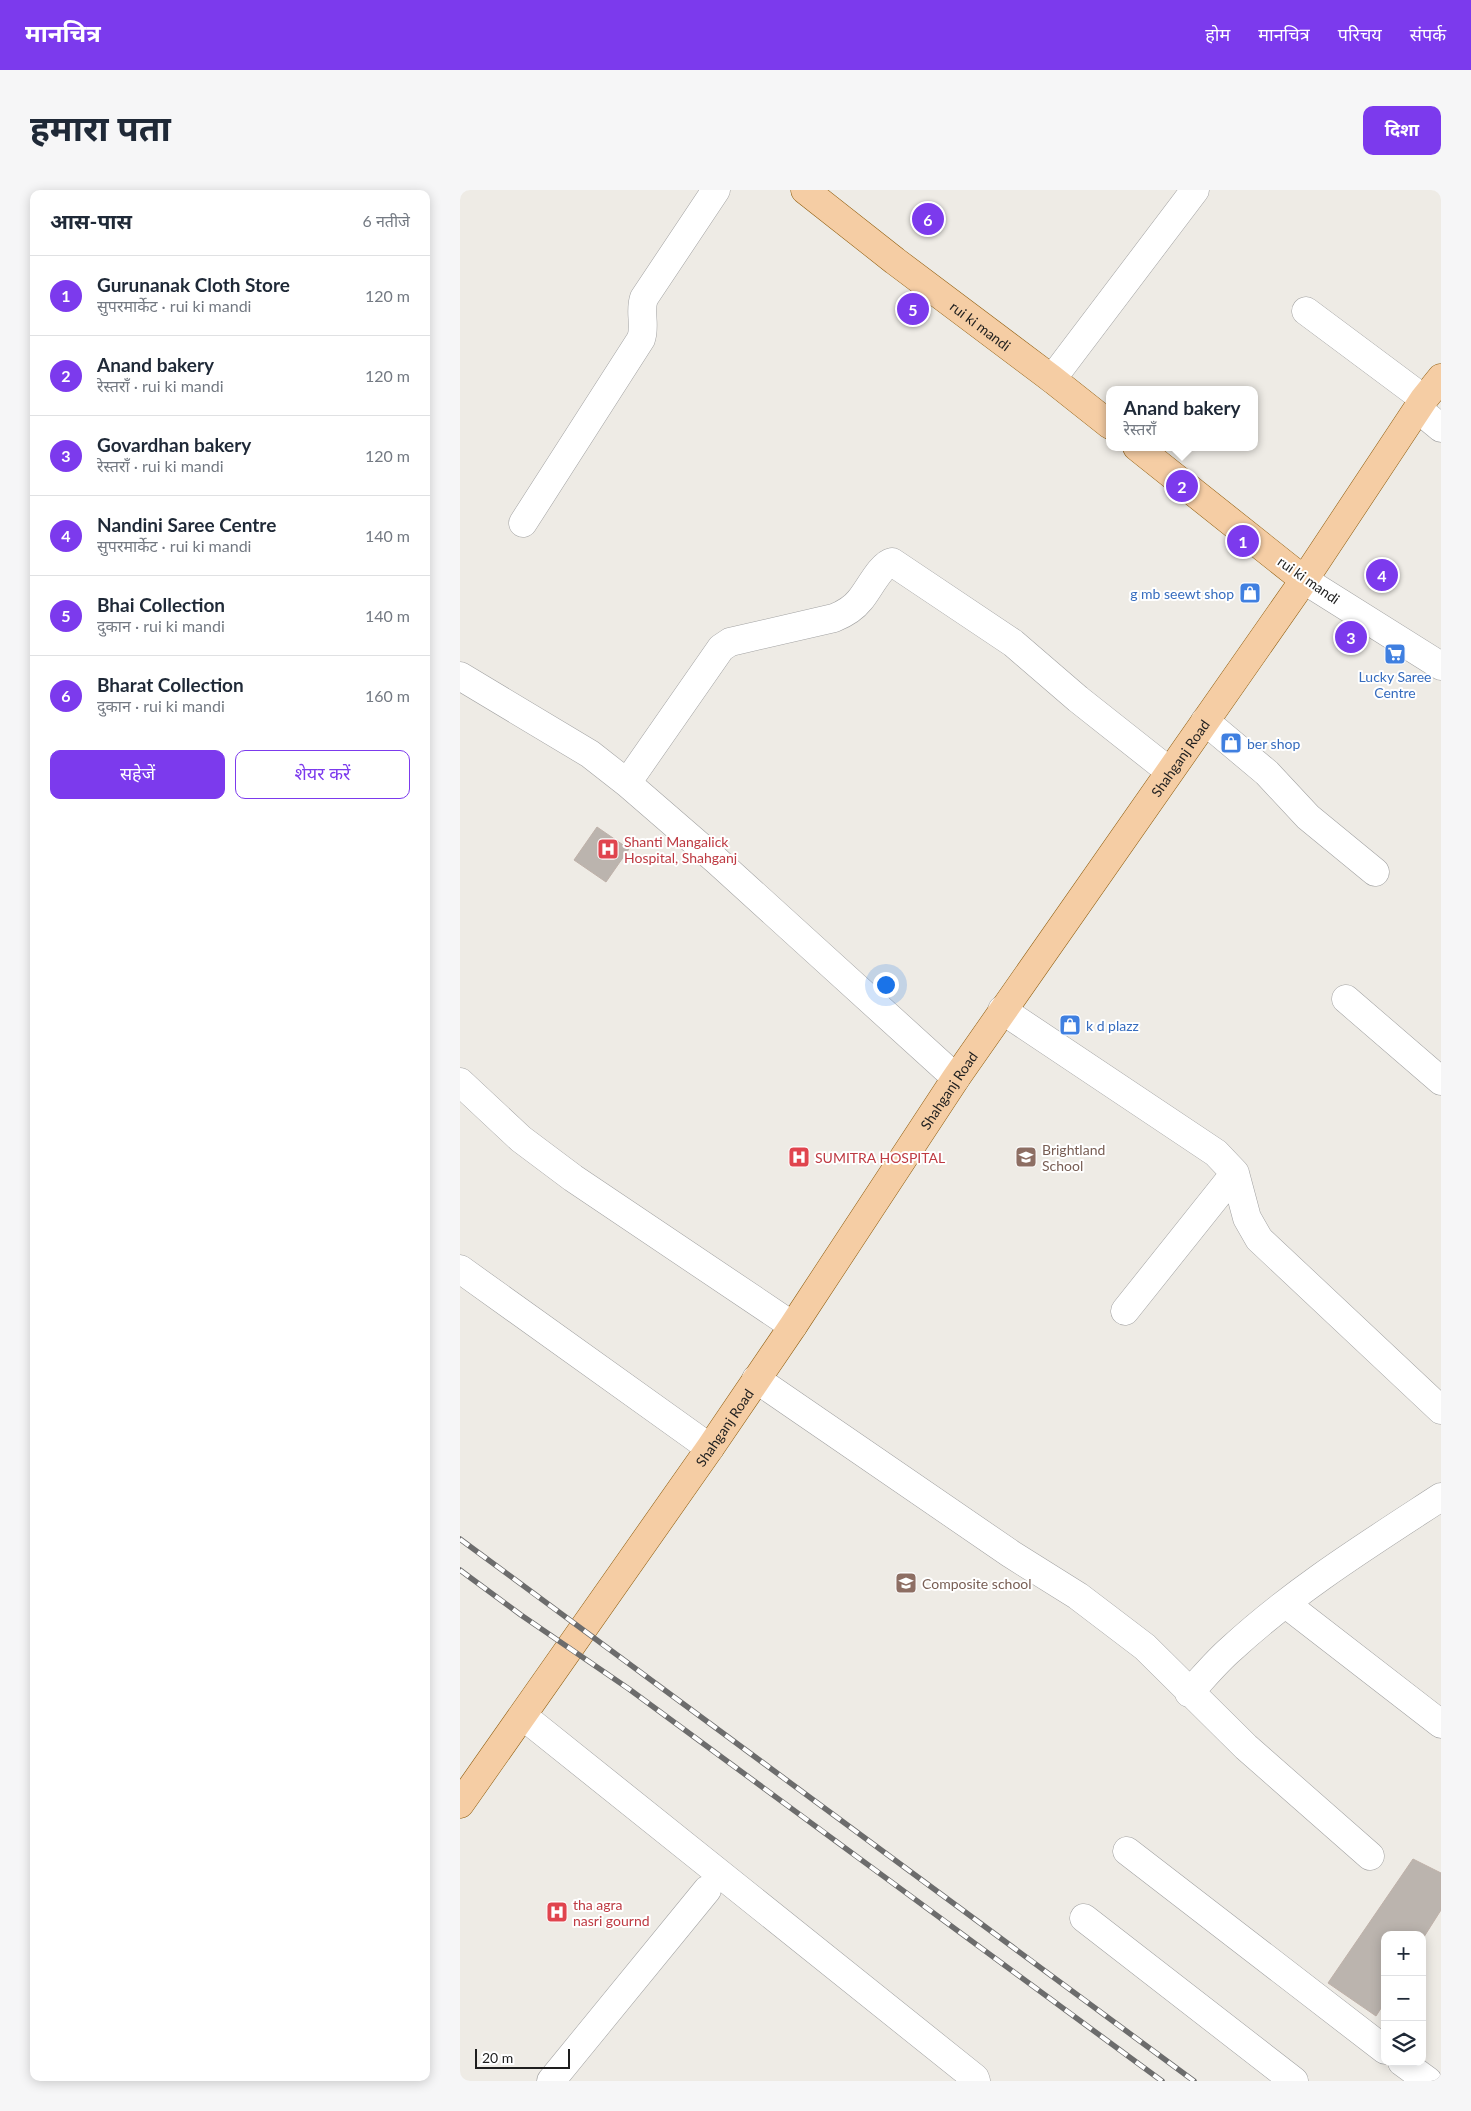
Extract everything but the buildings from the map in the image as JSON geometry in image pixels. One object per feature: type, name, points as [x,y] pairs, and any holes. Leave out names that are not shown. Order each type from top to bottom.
[{"type":"main road","name":"rui ki mandi","points":[[806,190],[894,261],[1106,422]]},
{"type":"main road","name":"Shahganj Road","points":[[460,1804],[710,1448],[1002,1010],[1304,580],[1421,404],[1441,378]]},
{"type":"main road","name":"rui ki mandi","points":[[1142,451],[1304,580]]},
{"type":"street","points":[[523,523],[642,339],[644,331],[641,306],[644,298],[716,190]]},
{"type":"street","points":[[1052,379],[1195,190]]},
{"type":"street","points":[[1306,312],[1421,404],[1441,428]]},
{"type":"street","points":[[627,782],[721,648],[730,642],[834,618],[848,612],[860,601],[885,565],[892,562],[1014,643],[1169,772]]},
{"type":"street","name":"rui ki mandi","points":[[1304,580],[1441,666]]},
{"type":"street","points":[[460,676],[590,754],[627,782],[723,866],[956,1078]]},
{"type":"street","points":[[1205,721],[1267,773],[1308,817],[1375,872]]},
{"type":"street","points":[[1346,999],[1441,1081]]},
{"type":"street","points":[[1002,1010],[1216,1153],[1235,1173],[1247,1218],[1259,1238],[1441,1410]]},
{"type":"street","points":[[460,1082],[520,1139],[573,1178],[793,1326]]},
{"type":"street","points":[[1125,1311],[1235,1173]]},
{"type":"street","points":[[460,1269],[710,1448]]},
{"type":"street","points":[[756,1379],[1011,1554],[1078,1596],[1144,1647],[1246,1747],[1370,1856]]},
{"type":"street","points":[[1189,1693],[1231,1649],[1286,1604],[1363,1548],[1441,1497]]},
{"type":"street","points":[[1286,1604],[1441,1724]]},
{"type":"street","points":[[523,1716],[975,2078],[976,2081]]},
{"type":"street","points":[[1127,1851],[1381,2047]]},
{"type":"street","points":[[551,2081],[707,1890]]},
{"type":"street","points":[[1084,1918],[1294,2081]]},
{"type":"street","points":[[1407,2066],[1428,2081]]},
{"type":"railway","points":[[460,1539],[1194,2081]]},
{"type":"railway","points":[[460,1570],[521,1615],[629,1689],[1162,2081]]},
{"type":"place","name":"Bharat Collection","points":[[928,219]]},
{"type":"place","name":"Bhai Collection","points":[[913,309]]},
{"type":"place","name":"Anand bakery","points":[[1182,486]]},
{"type":"place","name":"Gurunanak Cloth Store","points":[[1243,541]]},
{"type":"place","name":"Nandini Saree Centre","points":[[1382,575]]},
{"type":"place","name":"g mb seewt shop","points":[[1250,593]]},
{"type":"place","name":"Govardhan bakery","points":[[1351,637]]},
{"type":"place","name":"Lucky Saree Centre","points":[[1395,654]]},
{"type":"place","name":"ber shop","points":[[1231,743]]},
{"type":"place","name":"Shanti Mangalick Hospital, Shahganj","points":[[608,849]]},
{"type":"place","name":"k d plazz","points":[[1070,1025]]},
{"type":"place","name":"SUMITRA HOSPITAL","points":[[799,1157]]},
{"type":"place","name":"Brightland School","points":[[1026,1157]]},
{"type":"place","name":"Composite school","points":[[906,1583]]},
{"type":"place","name":"tha agra nasri gournd","points":[[557,1912]]}]
